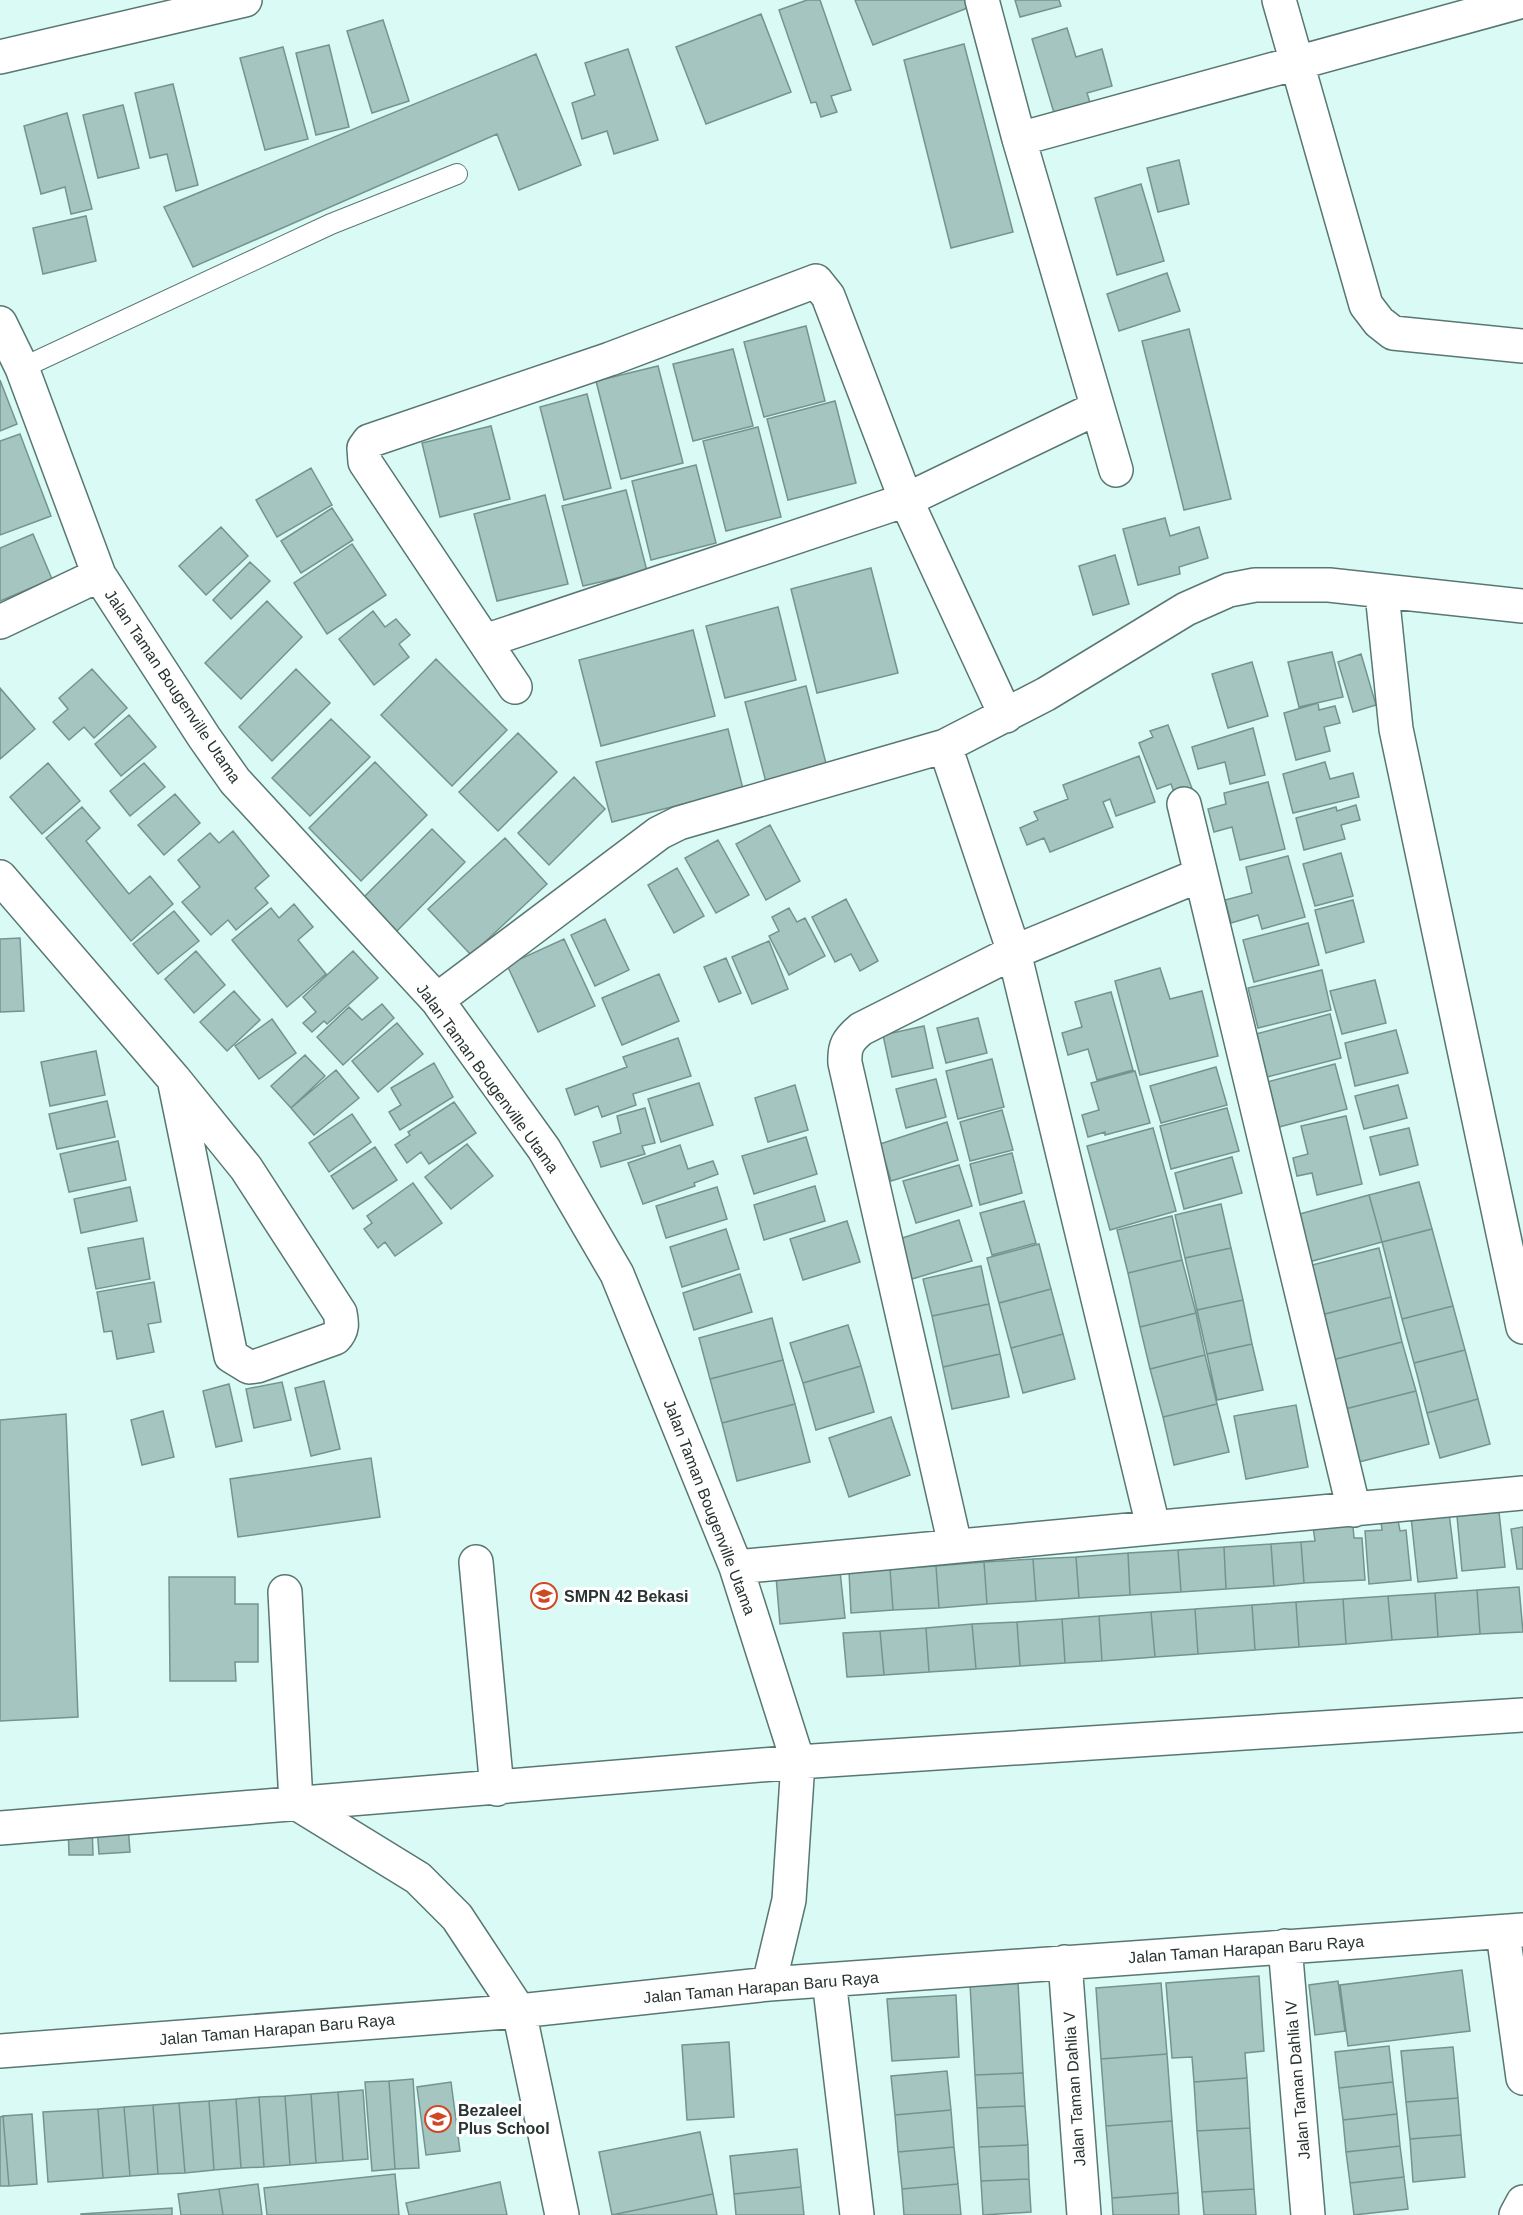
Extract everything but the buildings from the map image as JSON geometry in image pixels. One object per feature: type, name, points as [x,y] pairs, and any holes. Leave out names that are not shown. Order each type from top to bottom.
[{"type":"street","points":[[0,57],[245,0]]},
{"type":"street","points":[[982,0],[1019,139],[1116,470]]},
{"type":"street","points":[[1279,0],[1365,305],[1379,322],[1393,333],[1523,346]]},
{"type":"street","points":[[1019,139],[1523,1]]},
{"type":"street","points":[[515,687],[365,462],[364,448],[369,441],[610,359],[808,282],[821,285],[828,296],[906,500],[1006,716]]},
{"type":"street","name":"Jalan Taman Bougenville Utama","points":[[0,323],[22,368],[99,575],[235,781],[437,1000],[544,1149],[617,1274],[736,1567],[798,1762],[789,1900],[769,1984]]},
{"type":"street","points":[[485,641],[906,500],[1097,408]]},
{"type":"street","points":[[0,622],[99,575]]},
{"type":"street","points":[[437,1000],[658,833],[679,823],[945,746],[1006,716],[1186,609],[1229,590],[1255,585],[1329,585],[1382,593],[1523,606]]},
{"type":"street","points":[[1382,593],[1396,729],[1518,1272],[1523,1327]]},
{"type":"street","points":[[945,746],[1014,952],[1154,1526]]},
{"type":"street","points":[[1184,804],[1354,1510]]},
{"type":"street","points":[[955,1545],[848,1074],[844,1047],[849,1038],[861,1029],[1014,952],[1200,875]]},
{"type":"street","points":[[0,877],[13,905],[174,1079],[246,1168],[340,1313],[342,1322],[340,1333],[335,1338],[257,1366],[249,1367],[231,1356],[174,1079]]},
{"type":"street","points":[[736,1567],[1523,1493]]},
{"type":"street","points":[[476,1562],[497,1789]]},
{"type":"street","points":[[285,1592],[296,1803]]},
{"type":"street","points":[[0,1828],[497,1789],[798,1762],[1523,1716]]},
{"type":"street","points":[[296,1803],[418,1878],[457,1917],[519,2011],[562,2215]]},
{"type":"street","points":[[1513,1932],[1523,2078]]},
{"type":"street","name":"Jalan Taman Harapan Baru Raya","points":[[0,2051],[519,2011],[769,1984],[1285,1946],[1513,1932]]},
{"type":"street","name":"Jalan Taman Dahlia IV","points":[[1285,1946],[1308,2215]]},
{"type":"street","name":"Jalan Taman Dahlia V","points":[[1065,1962],[1084,2215]]},
{"type":"street","points":[[829,1980],[857,2215]]},
{"type":"street","points":[[1516,2215],[1523,2202]]},
{"type":"lane","points":[[22,368],[331,224],[457,174]]},
{"type":"place","name":"SMPN 42 Bekasi","points":[[544,1596]]},
{"type":"place","name":"Bezaleel Plus School","points":[[438,2119]]}]
